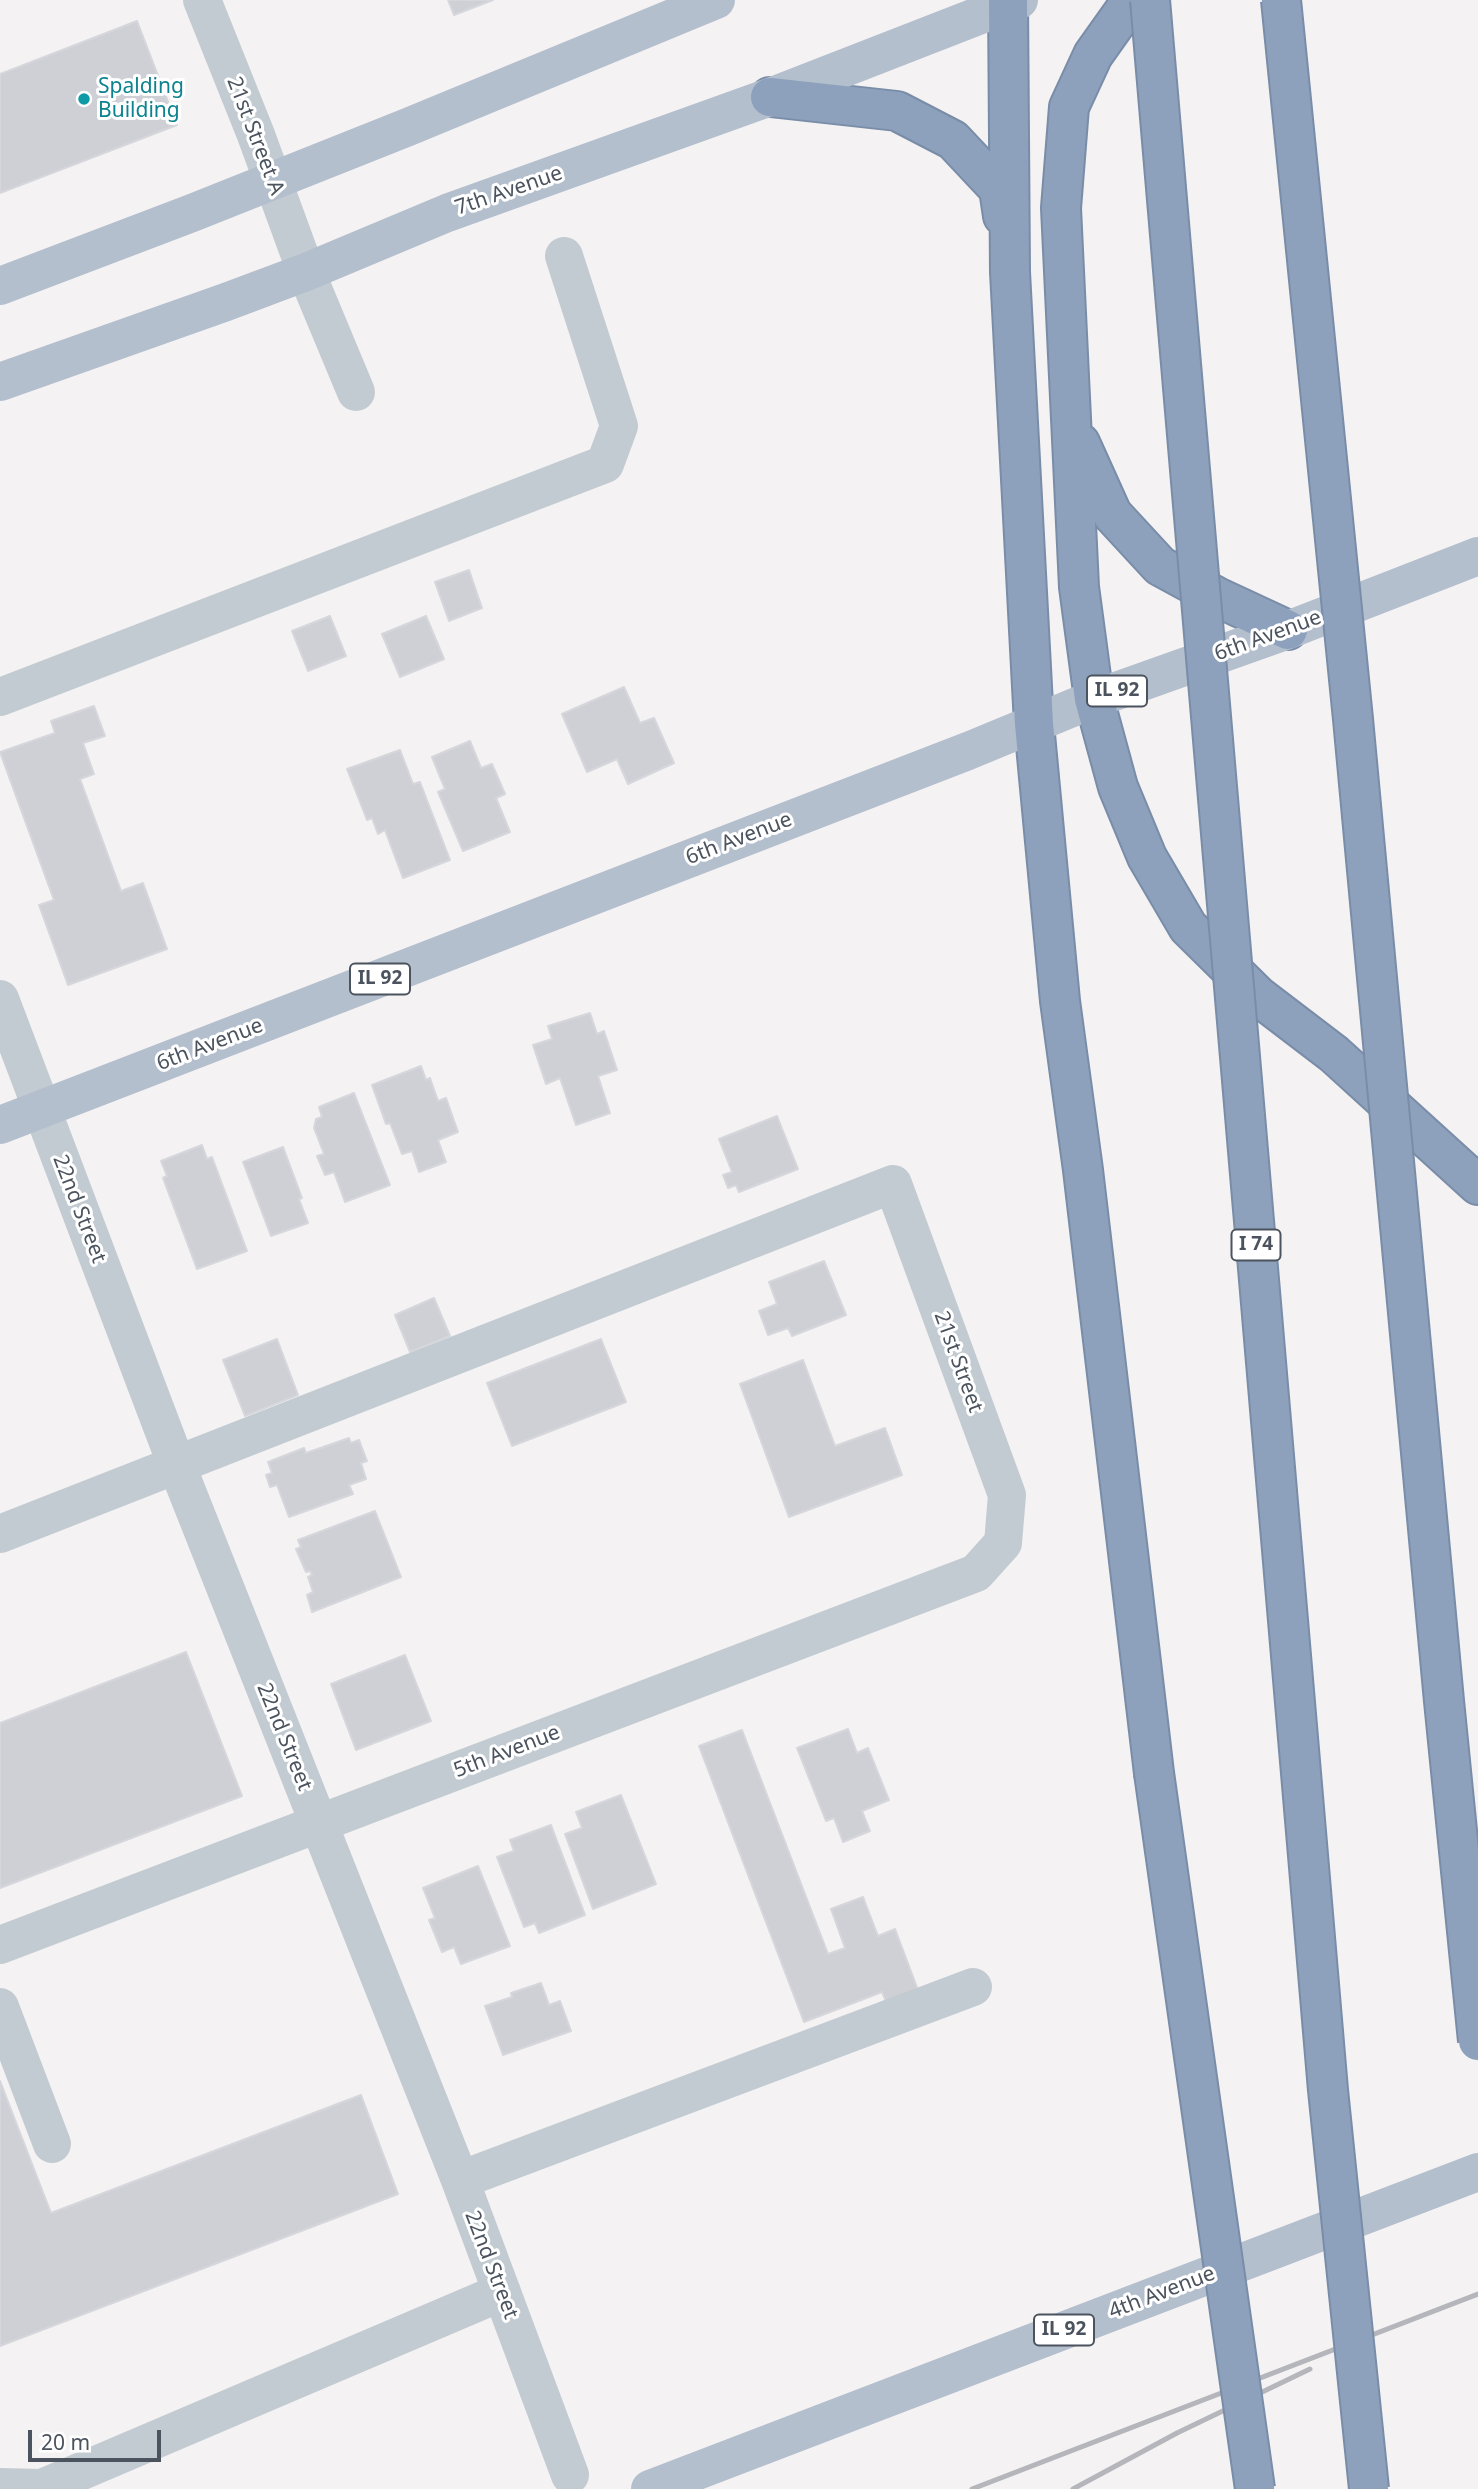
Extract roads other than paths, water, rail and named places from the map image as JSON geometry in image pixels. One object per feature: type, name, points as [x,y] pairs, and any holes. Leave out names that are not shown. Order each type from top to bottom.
[{"type":"highway","points":[[1132,0],[1093,55],[1069,107],[1061,208],[1079,587],[1094,699],[1118,787],[1147,857],[1188,928],[1258,996],[1334,1054],[1478,1185]]},
{"type":"highway","name":"I 74","points":[[1150,0],[1328,2090],[1369,2489]]},
{"type":"highway","points":[[1281,0],[1353,719],[1478,2041]]},
{"type":"highway","points":[[1012,1],[1010,272],[1034,724],[1059,1001],[1084,1184],[1154,1773],[1255,2489]]},
{"type":"highway","points":[[770,97],[897,111],[953,140],[999,189],[1010,272]]},
{"type":"highway","points":[[1072,425],[1112,514],[1160,566],[1217,597],[1288,630]]},
{"type":"main road","points":[[0,286],[408,127],[716,0]]},
{"type":"main road","name":"7th Avenue","points":[[0,382],[306,272],[447,213],[770,97],[1012,1]]},
{"type":"main road","name":"6th Avenue","points":[[0,1125],[1094,699],[1288,630],[1478,556]]},
{"type":"main road","name":"4th Avenue","points":[[650,2489],[1478,2172]]},
{"type":"street","name":"21st Street A","points":[[202,0],[306,272],[356,392]]},
{"type":"street","points":[[0,697],[605,464],[619,426],[564,256]]},
{"type":"street","name":"22nd Street","points":[[0,999],[177,1466],[460,2180],[570,2475]]},
{"type":"street","name":"21st Street","points":[[177,1466],[893,1184],[1007,1495],[1003,1543]]},
{"type":"street","points":[[0,1534],[177,1466]]},
{"type":"street","name":"5th Avenue","points":[[0,1945],[976,1573],[1003,1543]]},
{"type":"street","points":[[460,2180],[973,1987]]},
{"type":"street","points":[[0,2007],[52,2144]]},
{"type":"street","points":[[0,2487],[42,2488],[502,2292]]},
{"type":"railway","points":[[972,2489],[1478,2294]]},
{"type":"railway","points":[[1073,2489],[1177,2433],[1310,2369]]},
{"type":"place","name":"Spalding Building","points":[[84,99]]}]
